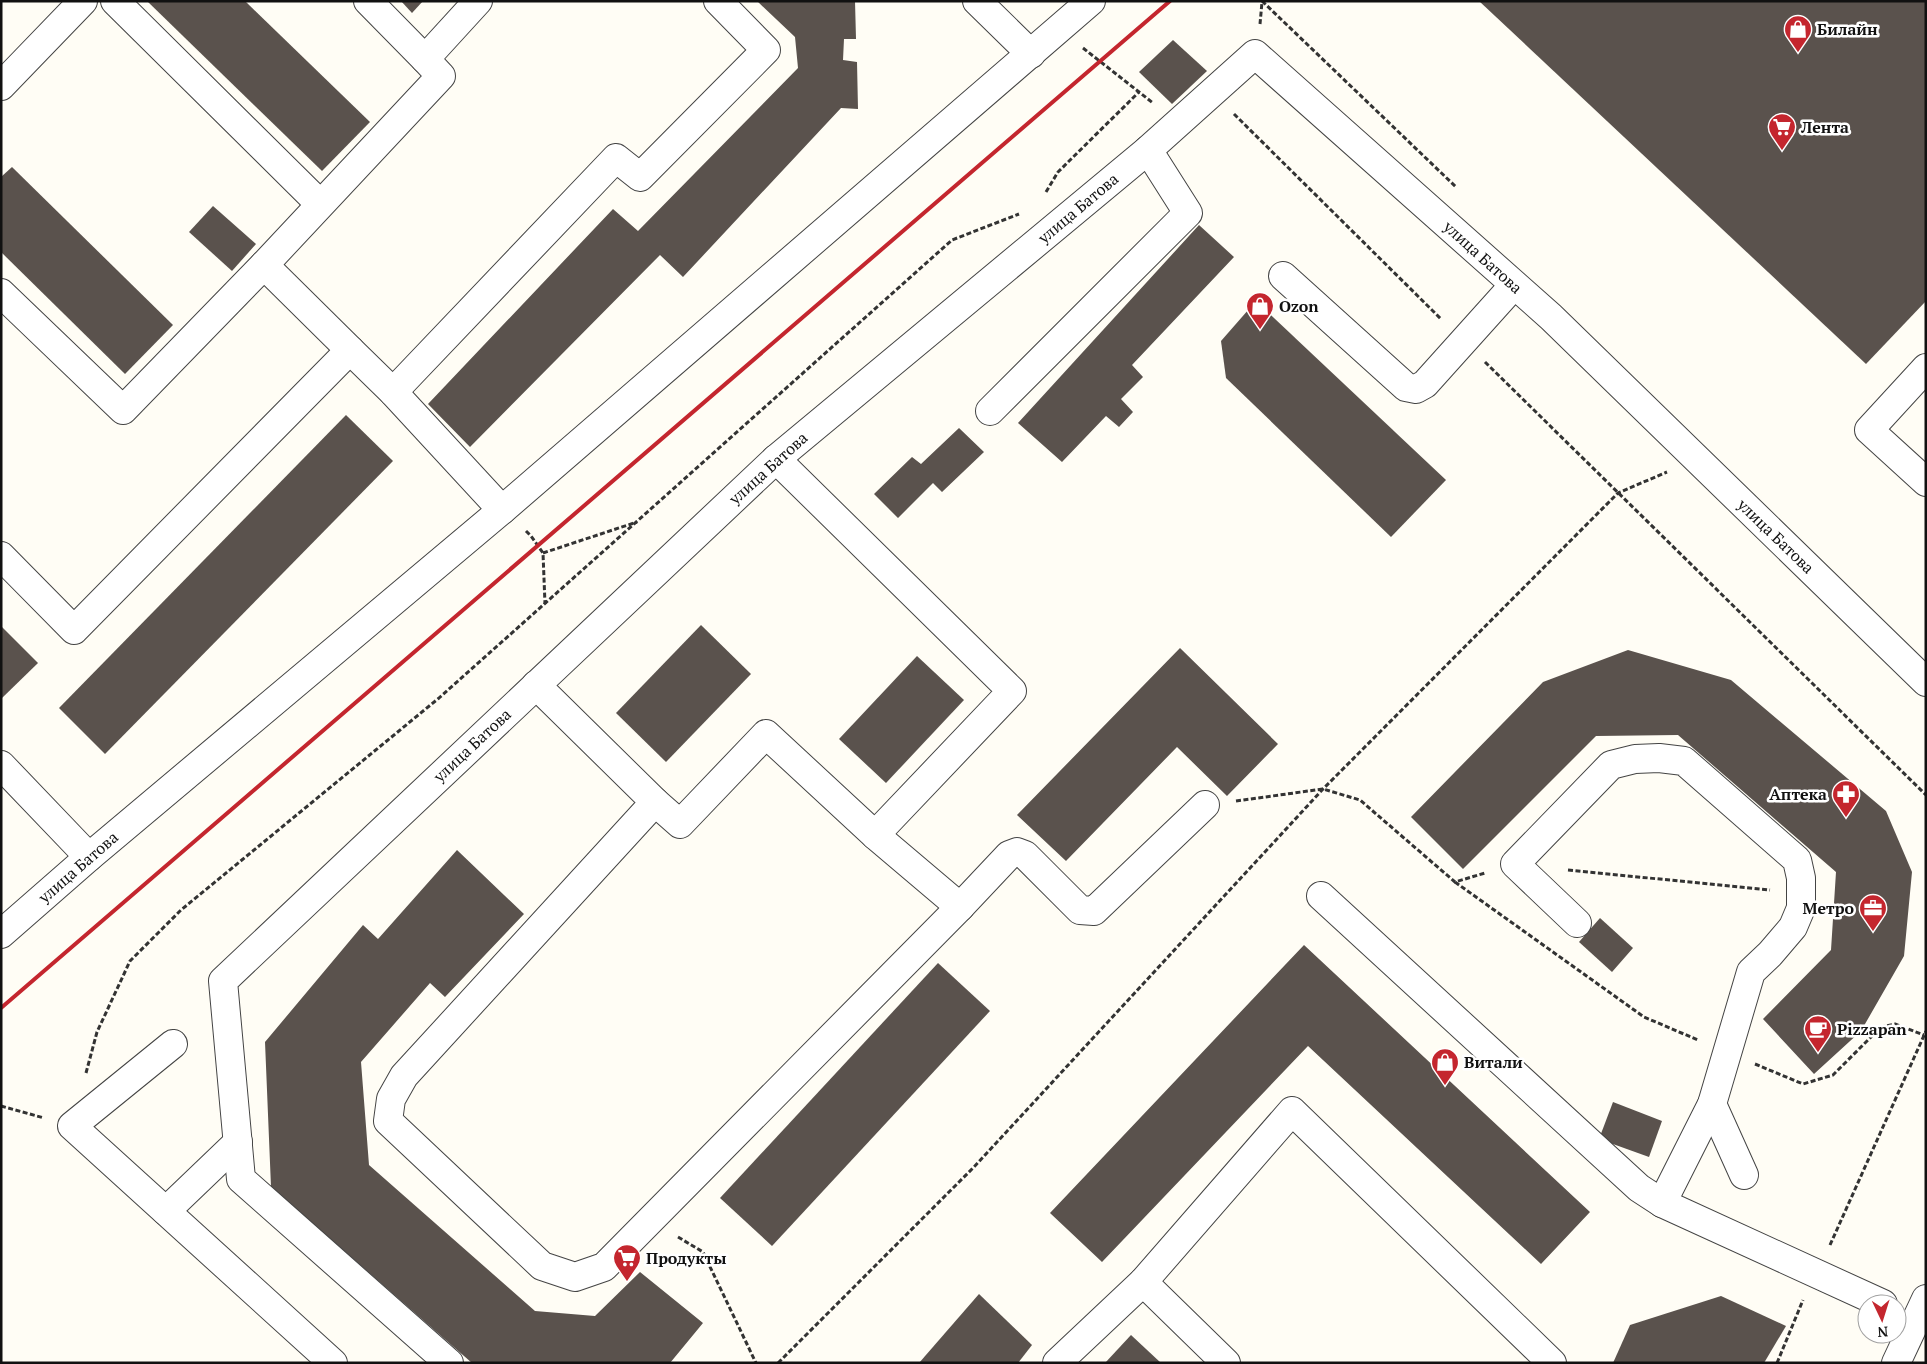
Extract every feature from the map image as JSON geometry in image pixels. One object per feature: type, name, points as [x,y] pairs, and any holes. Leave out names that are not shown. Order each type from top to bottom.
[{"type":"street","points":[[5,74],[83,1]]},
{"type":"street","points":[[115,1],[320,204]]},
{"type":"street","points":[[1,293],[124,410],[264,265],[441,76],[368,1]]},
{"type":"street","points":[[425,59],[478,1]]},
{"type":"street","points":[[392,392],[616,158],[640,177],[766,50],[718,1]]},
{"type":"street","points":[[977,1],[1031,54]]},
{"type":"street","name":"улица Батова","points":[[1,934],[89,857],[502,510],[1091,1]]},
{"type":"street","name":"улица Батова","points":[[238,1142],[223,981],[776,459],[1148,150],[1256,54],[1550,316],[1926,682]]},
{"type":"street","points":[[990,411],[1188,213],[1148,150]]},
{"type":"street","points":[[264,265],[392,392],[502,510]]},
{"type":"street","points":[[1283,276],[1406,387],[1416,389],[1425,384],[1514,285]]},
{"type":"street","points":[[1,556],[74,630],[350,350]]},
{"type":"street","points":[[1926,368],[1869,430],[1926,482]]},
{"type":"street","points":[[776,459],[1012,691],[875,835]]},
{"type":"street","points":[[536,685],[655,802],[680,824],[766,734],[875,835],[960,907]]},
{"type":"street","points":[[1577,923],[1515,864],[1611,765],[1635,759],[1659,758],[1684,761],[1797,860],[1802,893],[1801,908],[1793,928],[1770,954],[1750,972],[1712,1104],[1662,1203]]},
{"type":"street","points":[[1,765],[89,857]]},
{"type":"street","points":[[655,802],[404,1076],[391,1100],[388,1121],[542,1266],[575,1277],[604,1268],[960,907],[1008,855],[1017,852],[1024,855],[1080,910],[1094,911],[1206,805]]},
{"type":"street","points":[[1321,896],[1639,1188],[1662,1203],[1862,1294]]},
{"type":"street","points":[[173,1044],[72,1126],[333,1363]]},
{"type":"street","points":[[1712,1104],[1744,1175]]},
{"type":"street","points":[[1057,1363],[1143,1282],[1292,1111],[1552,1363]]},
{"type":"street","points":[[166,1211],[238,1142]]},
{"type":"street","points":[[238,1142],[241,1179],[449,1363]]},
{"type":"street","points":[[1143,1282],[1226,1363]]},
{"type":"street","points":[[1896,1363],[1913,1310]]},
{"type":"path","points":[[1059,29],[1179,123]]},
{"type":"path","points":[[1044,197],[1058,172],[1139,92]]},
{"type":"path","points":[[1212,93],[1926,795]]},
{"type":"path","points":[[85,1079],[98,1032],[130,961],[181,910],[439,698],[952,240],[1023,212]]},
{"type":"path","points":[[778,1363],[974,1167],[1323,789],[1618,492],[1697,459]]},
{"type":"path","points":[[502,510],[532,536],[543,553],[545,604]]},
{"type":"path","points":[[543,553],[639,521]]},
{"type":"path","points":[[1206,805],[1323,789],[1360,800],[1455,882],[1644,1017],[1803,1084],[1833,1075],[1881,1027],[1895,1024],[1925,1033],[1807,1291],[1777,1363]]},
{"type":"path","points":[[1455,882],[1515,864]]},
{"type":"path","points":[[1565,869],[1802,893]]},
{"type":"path","points":[[1,1106],[72,1126]]},
{"type":"path","points":[[646,1225],[684,1239],[703,1252],[756,1363]]},
{"type":"building","points":[[147,1],[245,1],[370,122],[322,171]]},
{"type":"building","points":[[401,1],[423,1],[412,13]]},
{"type":"building","points":[[757,1],[855,1],[856,39],[844,39],[843,60],[857,62],[858,109],[841,108],[683,277],[660,255],[470,447],[428,404],[613,209],[638,231],[798,68],[795,37]]},
{"type":"building","name":"Лента","points":[[1479,1],[1926,1],[1926,301],[1866,364]]},
{"type":"building","points":[[1173,40],[1207,71],[1172,104],[1139,72]]},
{"type":"building","points":[[12,167],[173,325],[125,374],[1,252],[1,177]]},
{"type":"building","points":[[213,206],[256,244],[232,271],[189,232]]},
{"type":"building","points":[[1199,225],[1234,257],[1132,365],[1143,377],[1121,399],[1133,412],[1119,427],[1106,416],[1062,462],[1018,423]]},
{"type":"building","points":[[1256,301],[1446,480],[1391,537],[1226,378],[1221,341]]},
{"type":"building","points":[[346,415],[393,461],[105,754],[59,708]]},
{"type":"building","points":[[959,428],[984,452],[942,492],[933,483],[898,518],[874,494],[912,457],[921,464]]},
{"type":"building","points":[[701,625],[751,674],[666,762],[616,713]]},
{"type":"building","points":[[1,626],[38,663],[1,699]]},
{"type":"building","points":[[1180,648],[1278,744],[1227,796],[1177,747],[1066,861],[1017,815]]},
{"type":"building","points":[[1628,650],[1731,680],[1886,811],[1912,872],[1904,956],[1861,1031],[1814,1074],[1763,1019],[1831,950],[1836,872],[1678,735],[1596,736],[1463,869],[1411,817],[1543,682]]},
{"type":"building","points":[[917,656],[964,700],[886,783],[839,739]]},
{"type":"building","points":[[457,850],[524,914],[445,997],[430,983],[361,1062],[369,1165],[535,1311],[595,1316],[640,1272],[703,1323],[670,1363],[472,1363],[271,1187],[265,1042],[363,925],[378,939]]},
{"type":"building","points":[[1600,918],[1633,948],[1612,972],[1579,942]]},
{"type":"building","points":[[1304,945],[1590,1212],[1541,1264],[1308,1046],[1102,1262],[1050,1213]]},
{"type":"building","points":[[938,963],[990,1011],[772,1246],[720,1198]]},
{"type":"building","points":[[1613,1102],[1662,1121],[1649,1157],[1599,1139]]},
{"type":"building","points":[[979,1294],[1032,1345],[1018,1363],[919,1363]]},
{"type":"building","points":[[1721,1296],[1786,1326],[1764,1363],[1613,1363],[1630,1325]]},
{"type":"building","points":[[1131,1335],[1161,1363],[1105,1363]]},
{"type":"railway","points":[[1,1008],[1170,1]]},
{"type":"place","name":"Билайн","points":[[1798,53]]},
{"type":"place","name":"Лента","points":[[1782,151]]},
{"type":"place","name":"Ozon","points":[[1260,330]]},
{"type":"place","name":"Аптека","points":[[1846,818]]},
{"type":"place","name":"Метро","points":[[1873,932]]},
{"type":"place","name":"Pizzapan","points":[[1818,1053]]},
{"type":"place","name":"Витали","points":[[1445,1086]]},
{"type":"place","name":"Продукты","points":[[627,1282]]}]
